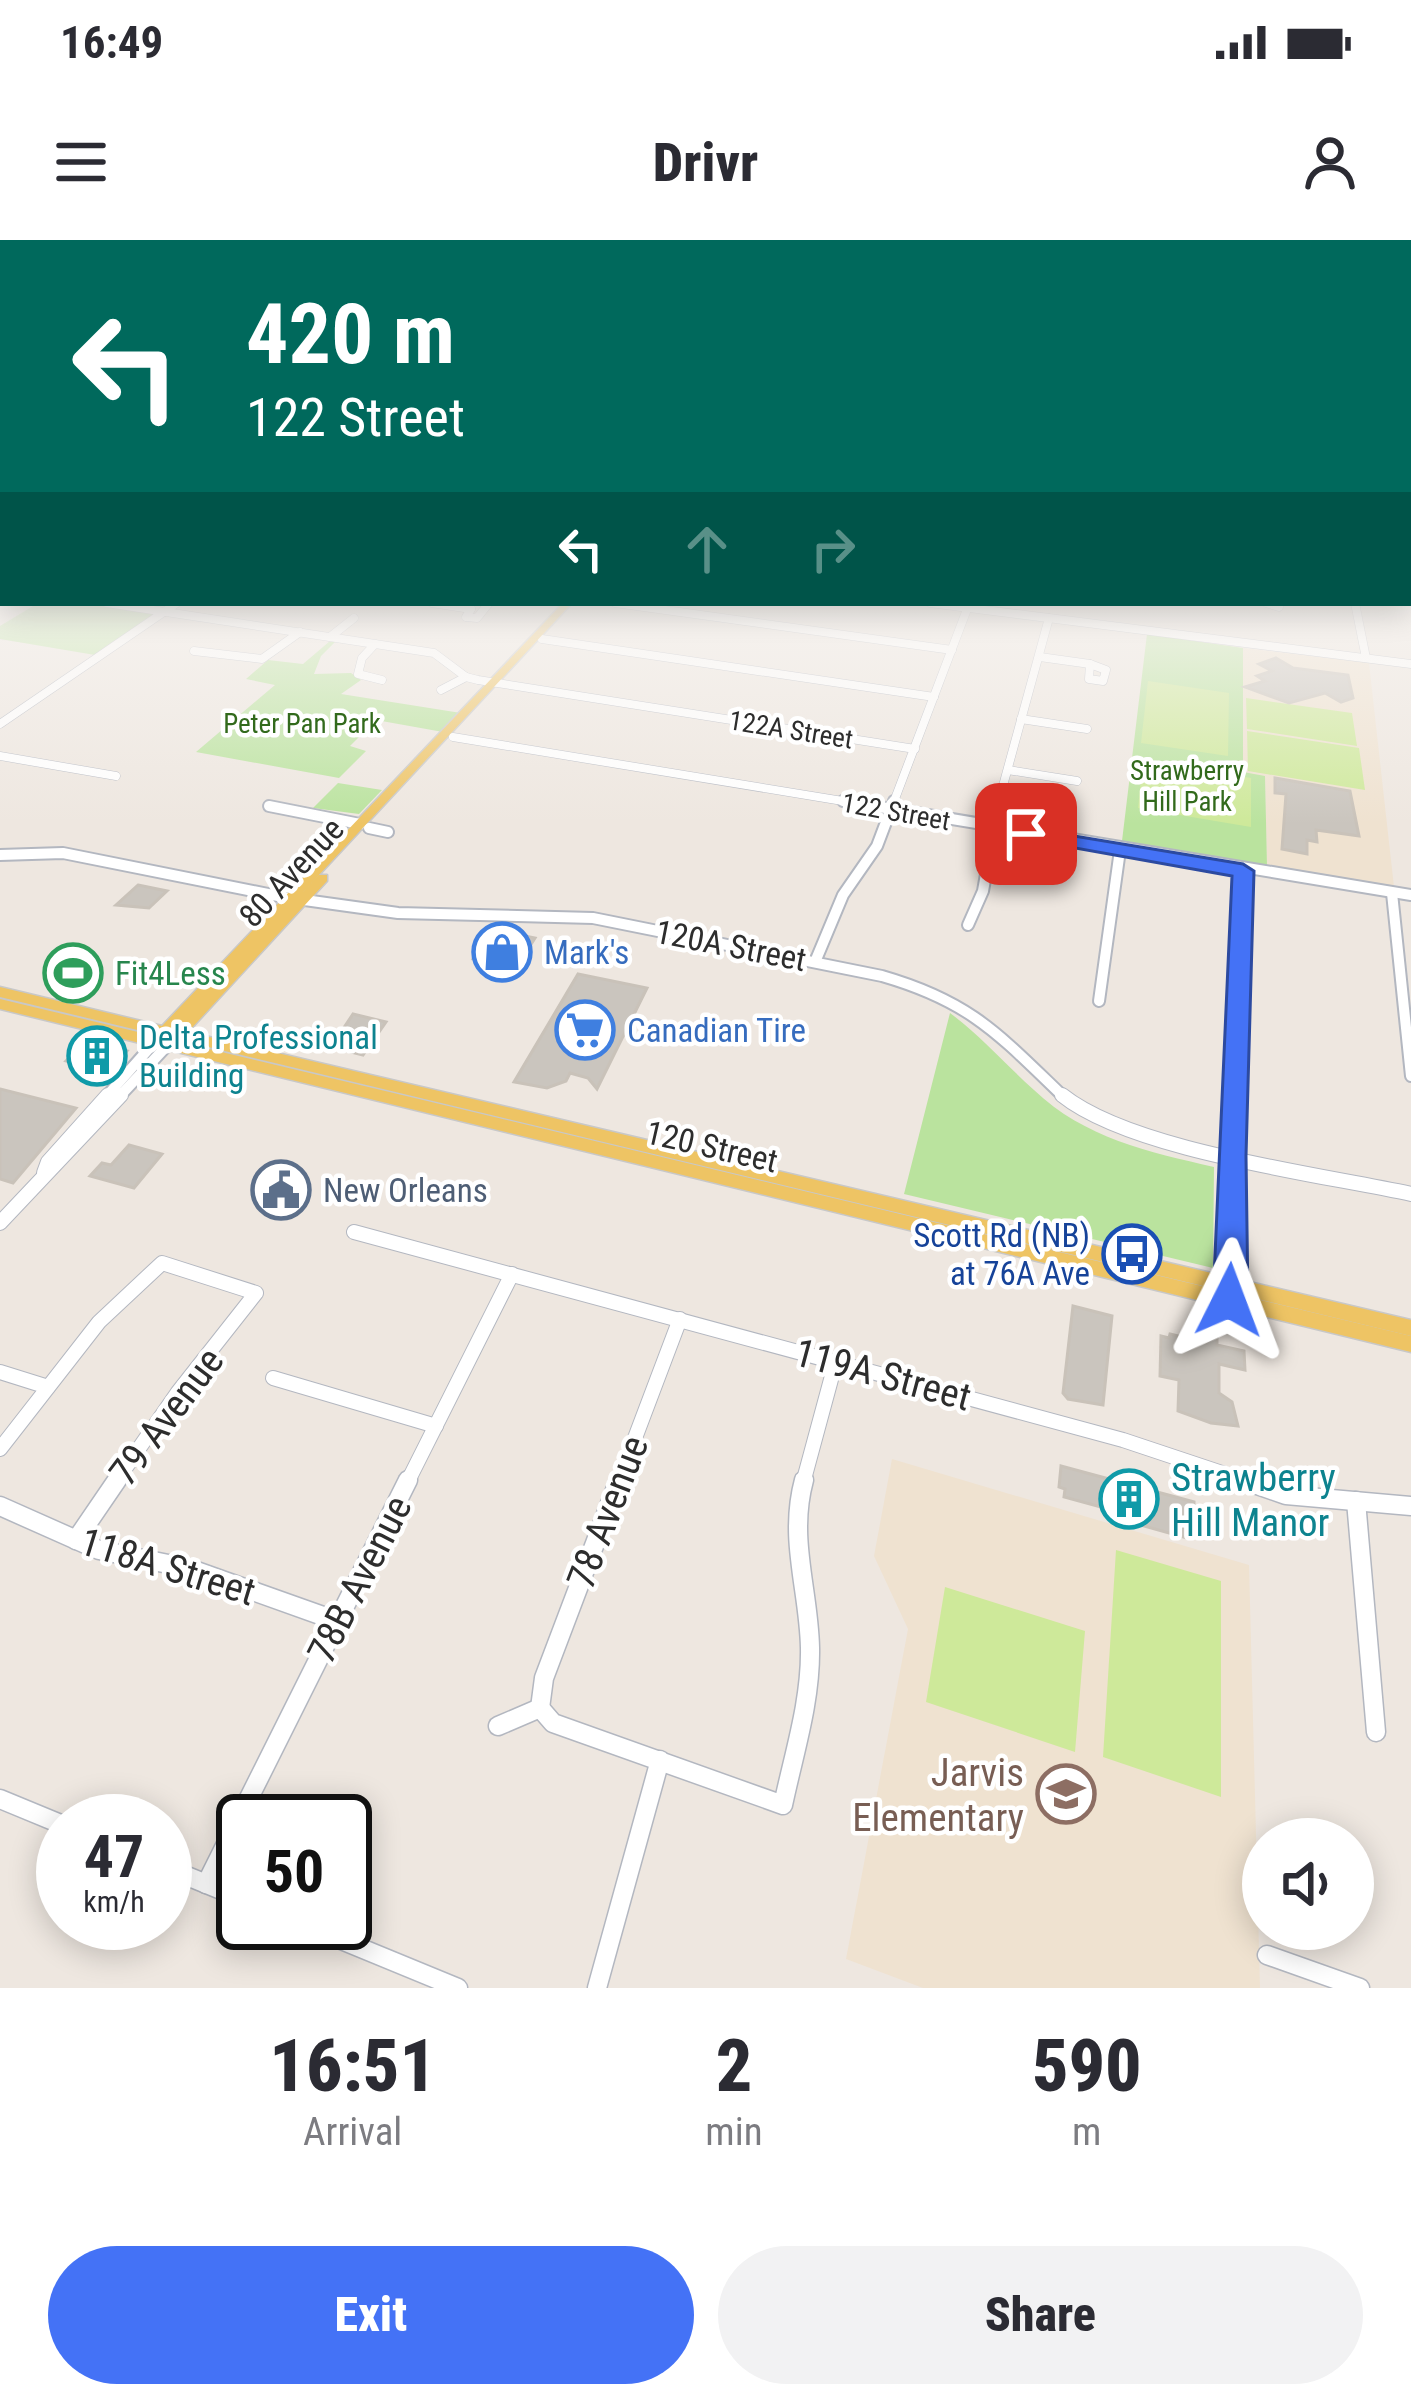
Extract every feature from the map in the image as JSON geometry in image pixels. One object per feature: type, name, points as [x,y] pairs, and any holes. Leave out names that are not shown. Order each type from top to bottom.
[{"type":"main road","name":"80 Avenue","points":[[296,899],[348,851],[401,781],[518,661]]},
{"type":"main road","name":"80 Avenue","points":[[167,1038],[453,737],[496,684]]},
{"type":"main road","name":"120 Street","points":[[0,992],[559,1140],[700,1162],[889,1206],[1411,1344]]},
{"type":"main road","name":"120 Street","points":[[0,1004],[167,1038],[830,1204],[1232,1294],[1411,1328]]},
{"type":"main road","points":[[830,1204],[847,1202],[879,1210],[889,1206]]},
{"type":"street","points":[[0,724],[93,661]]},
{"type":"street","points":[[362,661],[358,674],[382,680]]},
{"type":"street","name":"122A Street","points":[[445,661],[466,677],[496,684],[914,749]]},
{"type":"street","points":[[712,661],[934,697]]},
{"type":"street","points":[[815,962],[837,906],[875,850],[948,661]]},
{"type":"street","points":[[968,925],[976,913],[990,859],[992,828],[1039,661]]},
{"type":"street","points":[[1066,661],[1090,664]]},
{"type":"street","points":[[441,690],[466,677]]},
{"type":"street","points":[[1022,719],[1087,729]]},
{"type":"street","name":"122 Street","points":[[453,737],[1243,871],[1411,895]]},
{"type":"street","points":[[0,756],[116,776]]},
{"type":"street","points":[[1008,770],[1077,782]]},
{"type":"street","points":[[268,806],[388,832]]},
{"type":"street","points":[[1099,1001],[1120,850]]},
{"type":"street","name":"120A Street","points":[[0,855],[63,853],[296,899],[440,917],[592,918],[908,982],[980,1017],[1066,1099],[1102,1120],[1155,1139],[1411,1194]]},
{"type":"street","points":[[1232,1294],[1243,871]]},
{"type":"street","points":[[1391,893],[1411,1076]]},
{"type":"street","name":"80 Avenue","points":[[0,1223],[44,1174],[59,1165],[167,1038]]},
{"type":"street","name":"119A Street","points":[[354,1232],[1124,1440],[1286,1495],[1411,1506]]},
{"type":"street","name":"79 Avenue","points":[[48,1387],[99,1322],[162,1263],[256,1293],[178,1392],[76,1540]]},
{"type":"street","name":"78B Avenue","points":[[206,1884],[512,1274]]},
{"type":"street","name":"78 Avenue","points":[[540,1708],[544,1678],[680,1319]]},
{"type":"street","points":[[498,1726],[540,1708],[553,1723],[783,1804],[809,1688],[810,1643],[796,1556],[798,1502],[836,1361]]},
{"type":"street","points":[[0,1372],[48,1387],[0,1449]]},
{"type":"street","points":[[273,1378],[436,1426]]},
{"type":"street","points":[[1356,1501],[1376,1732]]},
{"type":"street","name":"118A Street","points":[[0,1506],[99,1550],[188,1568],[337,1621]]},
{"type":"street","points":[[597,1988],[660,1760]]},
{"type":"street","points":[[0,1799],[36,1814]]},
{"type":"street","points":[[192,1878],[216,1888]]},
{"type":"street","points":[[366,1950],[458,1988]]},
{"type":"street","points":[[1267,1955],[1360,1988]]},
{"type":"shaded area","points":[[1243,661],[1369,663],[1394,887],[1267,866],[1265,777],[1243,773]]},
{"type":"shaded area","name":"Jarvis Elementary","points":[[892,1459],[1249,1565],[1256,1818],[1242,1818],[1242,1950],[1259,1950],[1260,1988],[923,1988],[846,1959],[908,1629],[874,1556]]},
{"type":"green space","name":"Peter Pan Park","points":[[267,661],[319,661],[314,674],[351,673],[361,680],[341,694],[461,713],[443,732],[376,720],[350,746],[366,751],[339,778],[196,752],[275,685],[246,679]]},
{"type":"green space","name":"Strawberry Hill Park","points":[[1144,661],[1243,661],[1243,772],[1265,776],[1267,866],[1122,841]]},
{"type":"green space","points":[[1148,681],[1229,693],[1228,756],[1141,743]]},
{"type":"green space","points":[[1246,698],[1352,713],[1357,746],[1247,729]]},
{"type":"green space","points":[[1247,731],[1359,748],[1365,790],[1248,771]]},
{"type":"green space","points":[[1143,761],[1251,778],[1251,827],[1138,808]]},
{"type":"green space","points":[[338,783],[382,790],[359,814],[313,808]]},
{"type":"green space","points":[[950,1013],[1074,1120],[1142,1149],[1214,1167],[1213,1268],[904,1194]]},
{"type":"green space","points":[[1116,1550],[1221,1581],[1221,1797],[1103,1757]]},
{"type":"green space","points":[[945,1587],[1085,1631],[1075,1752],[926,1702]]},
{"type":"building","points":[[1280,661],[1293,668],[1348,675],[1353,698],[1341,702],[1325,693],[1289,703],[1245,687],[1265,681],[1257,676],[1272,671],[1259,664]]},
{"type":"building","points":[[1275,778],[1350,791],[1359,836],[1316,830],[1317,842],[1307,840],[1307,854],[1282,849],[1286,794],[1275,793]]},
{"type":"building","points":[[138,885],[167,891],[149,908],[116,905]]},
{"type":"building","name":"Mark's","points":[[486,932],[535,938],[516,968],[473,959]]},
{"type":"building","name":"Canadian Tire","points":[[578,974],[647,988],[597,1089],[588,1078],[570,1073],[566,1081],[547,1088],[514,1082]]},
{"type":"building","points":[[353,1014],[386,1022],[363,1055],[331,1047]]},
{"type":"building","name":"Delta Professional Building","points":[[85,1041],[127,1051],[109,1072],[66,1061]]},
{"type":"building","points":[[0,1089],[76,1108],[13,1183],[0,1179]]},
{"type":"building","points":[[129,1145],[162,1154],[134,1188],[90,1176],[102,1163],[111,1165]]},
{"type":"building","points":[[1073,1306],[1112,1316],[1103,1405],[1068,1399],[1063,1393]]},
{"type":"building","points":[[1170,1334],[1206,1343],[1206,1334],[1217,1337],[1217,1345],[1244,1351],[1245,1370],[1219,1364],[1219,1393],[1232,1402],[1238,1426],[1211,1423],[1178,1411],[1179,1380],[1160,1376],[1161,1336],[1169,1338]]},
{"type":"building","name":"Strawberry Hill Manor","points":[[1061,1466],[1194,1502],[1193,1529],[1187,1527],[1187,1538],[1112,1517],[1112,1510],[1064,1497],[1065,1489],[1059,1487]]},
{"type":"place","name":"Mark's","points":[[502,952]]},
{"type":"place","name":"Fit4Less","points":[[73,973]]},
{"type":"place","name":"Canadian Tire","points":[[585,1030]]},
{"type":"place","name":"Delta Professional Building","points":[[97,1056]]},
{"type":"place","name":"New Orleans","points":[[281,1190]]},
{"type":"place","name":"Scott Rd (NB) at 76A Ave","points":[[1132,1254]]},
{"type":"place","name":"Strawberry Hill Manor","points":[[1129,1499]]},
{"type":"place","name":"Jarvis Elementary","points":[[1066,1794]]},
{"type":"route","points":[[1026,834],[1243,871],[1229,1300]]}]
